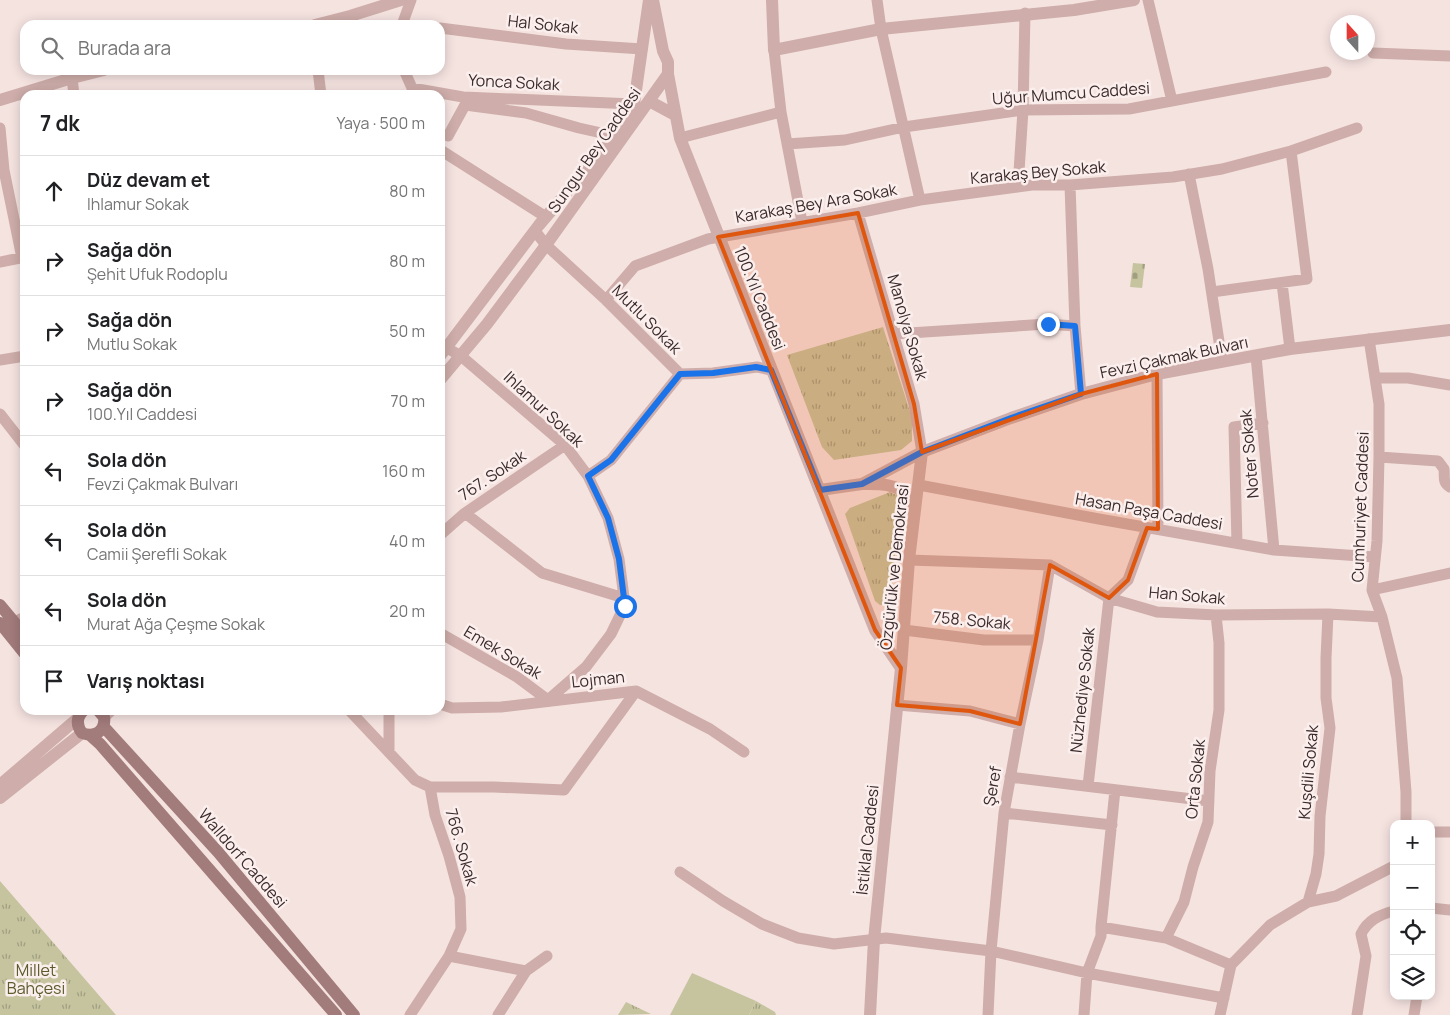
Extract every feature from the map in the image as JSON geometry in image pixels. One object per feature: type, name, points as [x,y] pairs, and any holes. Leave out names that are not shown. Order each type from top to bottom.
[{"type":"main road","points":[[0,605],[20,619]]},
{"type":"main road","points":[[0,623],[20,648]]},
{"type":"main road","points":[[78,715],[78,726],[86,734],[98,733],[104,716]]},
{"type":"main road","name":"Walldorf Caddesi","points":[[104,716],[354,1015]]},
{"type":"main road","name":"Walldorf Caddesi","points":[[86,734],[230,892],[336,1015]]},
{"type":"street","points":[[334,20],[402,0]]},
{"type":"street","points":[[407,20],[411,0]]},
{"type":"street","name":"100.Yıl Caddesi","points":[[642,49],[651,0]]},
{"type":"street","name":"100.Yıl Caddesi","points":[[651,0],[663,51],[668,62],[668,74],[680,138],[723,236],[771,370],[820,490]]},
{"type":"street","points":[[772,0],[774,50],[781,112],[802,222]]},
{"type":"street","points":[[877,0],[881,29],[920,200]]},
{"type":"street","points":[[774,50],[881,29],[1026,13],[1074,10],[1134,0]]},
{"type":"street","points":[[1148,0],[1172,101]]},
{"type":"street","points":[[1018,187],[1026,13]]},
{"type":"street","name":"Hal Sokak","points":[[445,29],[566,44],[642,49]]},
{"type":"street","points":[[642,49],[652,48],[663,51]]},
{"type":"street","name":"Sungur Bey Caddesi","points":[[445,345],[546,217],[616,136],[634,104],[642,49]]},
{"type":"street","points":[[1375,53],[1450,56]]},
{"type":"street","name":"Uğur Mumcu Caddesi","points":[[787,144],[845,140],[904,127],[1023,110],[1129,109],[1326,72]]},
{"type":"street","name":"Sungur Bey Caddesi","points":[[445,374],[546,245],[668,74]]},
{"type":"street","points":[[33,90],[84,75]]},
{"type":"street","points":[[319,75],[320,90]]},
{"type":"street","name":"Yonca Sokak","points":[[406,75],[412,88],[425,90]]},
{"type":"street","points":[[72,78],[73,90]]},
{"type":"street","name":"Yonca Sokak","points":[[445,93],[463,96],[634,104]]},
{"type":"street","points":[[0,100],[20,94]]},
{"type":"street","points":[[649,101],[675,116]]},
{"type":"street","points":[[448,136],[465,105],[526,113],[616,136]]},
{"type":"street","points":[[680,138],[781,112]]},
{"type":"street","points":[[0,128],[4,170],[20,240]]},
{"type":"street","name":"Karakaş Bey Sokak","points":[[920,200],[1032,185],[1070,185],[1222,170],[1291,151],[1357,128]]},
{"type":"street","points":[[1212,292],[1307,280],[1291,151]]},
{"type":"street","points":[[445,153],[546,217]]},
{"type":"street","points":[[1189,174],[1212,292],[1222,361]]},
{"type":"street","points":[[1070,185],[1075,326],[1081,394]]},
{"type":"street","name":"Karakaş Bey Ara Sokak","points":[[606,300],[635,266],[723,236],[858,213],[920,200]]},
{"type":"street","name":"Manolya Sokak","points":[[858,213],[914,404],[922,452]]},
{"type":"street","points":[[536,232],[546,245]]},
{"type":"street","name":"Mutlu Sokak","points":[[546,245],[606,300],[680,374],[713,373],[756,367],[771,370]]},
{"type":"street","points":[[0,262],[20,259]]},
{"type":"street","points":[[1282,283],[1290,349]]},
{"type":"street","points":[[894,334],[1048,324],[1075,326]]},
{"type":"street","name":"Fevzi Çakmak Bulvarı","points":[[862,484],[922,452],[1011,418],[1081,394],[1157,374],[1290,349],[1450,330]]},
{"type":"street","name":"Cumhuriyet Caddesi","points":[[1369,339],[1379,404],[1380,457],[1376,558],[1372,590],[1382,617],[1397,678],[1406,792],[1406,820]]},
{"type":"street","name":"Sungur Bey Caddesi","points":[[445,350],[461,356]]},
{"type":"street","name":"Ihlamur Sokak","points":[[461,356],[564,445],[588,476],[608,518],[619,559],[625,606],[611,634],[586,667],[548,700]]},
{"type":"street","name":"Noter Sokak","points":[[1256,356],[1274,550]]},
{"type":"street","points":[[0,360],[20,357]]},
{"type":"street","points":[[588,476],[611,460],[680,374]]},
{"type":"street","points":[[1109,598],[1128,580],[1153,528],[1157,374]]},
{"type":"street","points":[[1375,378],[1408,378],[1450,385]]},
{"type":"street","points":[[0,414],[20,440]]},
{"type":"street","points":[[1237,543],[1234,427],[1263,423]]},
{"type":"street","name":"767. Sokak","points":[[445,530],[464,512],[564,445]]},
{"type":"street","name":"Özgürlük ve Demokrasi","points":[[901,668],[909,560],[922,452]]},
{"type":"street","points":[[1380,457],[1438,461],[1444,469],[1444,480],[1450,487]]},
{"type":"street","name":"Fevzi Çakmak Bulvarı","points":[[820,490],[862,484],[879,484],[899,489],[906,494],[914,516]]},
{"type":"street","name":"Hasan Paşa Caddesi","points":[[918,485],[1274,550],[1376,558]]},
{"type":"street","name":"Özgürlük ve Demokrasi","points":[[820,490],[876,630],[901,668]]},
{"type":"street","points":[[464,512],[542,573],[624,598]]},
{"type":"street","name":"Han Sokak","points":[[909,560],[1050,565],[1109,598],[1158,612],[1216,615],[1328,614],[1382,617]]},
{"type":"street","name":"Şeref","points":[[988,1015],[991,952],[1004,813],[1038,640],[1050,565]]},
{"type":"street","points":[[1372,590],[1450,573]]},
{"type":"street","name":"Nüzhediye Sokak","points":[[1088,786],[1109,598]]},
{"type":"street","name":"Kuşdili Sokak","points":[[1308,902],[1316,874],[1319,854],[1320,816],[1330,728],[1326,698],[1328,614]]},
{"type":"street","name":"Orta Sokak","points":[[1166,938],[1184,902],[1208,822],[1210,771],[1219,710],[1219,643],[1216,615]]},
{"type":"street","name":"758. Sokak","points":[[904,630],[984,640],[1038,640]]},
{"type":"street","name":"Emek Sokak","points":[[445,635],[517,677],[548,700]]},
{"type":"street","name":"İstiklal Caddesi","points":[[870,1015],[874,940],[901,668]]},
{"type":"street","points":[[355,715],[415,780],[430,787],[494,786],[564,790],[636,691]]},
{"type":"street","name":"Lojman","points":[[445,706],[452,708],[501,707],[636,691],[710,729],[744,752]]},
{"type":"street","points":[[897,705],[970,711],[1020,724]]},
{"type":"street","points":[[0,785],[77,715]]},
{"type":"street","points":[[389,715],[389,752]]},
{"type":"street","points":[[0,798],[86,734]]},
{"type":"street","points":[[1010,776],[1209,802]]},
{"type":"street","name":"766. Sokak","points":[[410,1015],[449,956],[461,929],[460,897],[435,815],[430,787]]},
{"type":"street","points":[[1084,1015],[1087,973],[1101,936],[1116,790]]},
{"type":"street","points":[[1004,813],[1112,825]]},
{"type":"street","points":[[1435,832],[1450,832]]},
{"type":"street","points":[[1220,1015],[1231,965],[1270,925],[1308,902],[1336,896],[1390,868]]},
{"type":"street","points":[[680,872],[723,902],[762,924],[798,938],[834,944],[886,938],[991,952],[1087,973],[1224,998]]},
{"type":"street","points":[[1435,908],[1450,910]]},
{"type":"street","points":[[1357,1015],[1366,956],[1361,934],[1366,924],[1381,914],[1390,912]]},
{"type":"street","points":[[1102,927],[1166,938],[1231,965]]},
{"type":"street","points":[[449,956],[526,971]]},
{"type":"street","points":[[498,1015],[526,971],[547,956]]},
{"type":"street","points":[[1414,1015],[1416,1000]]},
{"type":"highlighted area","points":[[858,213],[914,404],[922,452],[1081,394],[1157,374],[1158,529],[1147,528],[1128,580],[1109,598],[1050,565],[1020,724],[970,711],[897,705],[901,668],[875,630],[718,237]]},
{"type":"green space","points":[[1133,263],[1145,264],[1142,288],[1130,287]]},
{"type":"green space","points":[[883,327],[912,418],[912,441],[901,450],[834,460],[822,447],[787,355]]},
{"type":"green space","points":[[890,492],[897,495],[900,503],[891,599],[888,605],[880,605],[875,601],[845,514],[850,508]]},
{"type":"green space","name":"Millet Bahçesi","points":[[0,881],[116,1015],[0,1015]]},
{"type":"green space","points":[[692,973],[756,1001],[749,1015],[670,1015]]},
{"type":"green space","points":[[756,1001],[775,1012],[776,1015],[749,1015]]},
{"type":"green space","points":[[626,1002],[651,1014],[618,1015]]},
{"type":"route","points":[[625,606],[619,559],[608,518],[588,476],[611,460],[680,374],[713,373],[756,367],[771,370],[820,490],[862,484],[922,452],[1081,394],[1075,326],[1048,324]]}]
